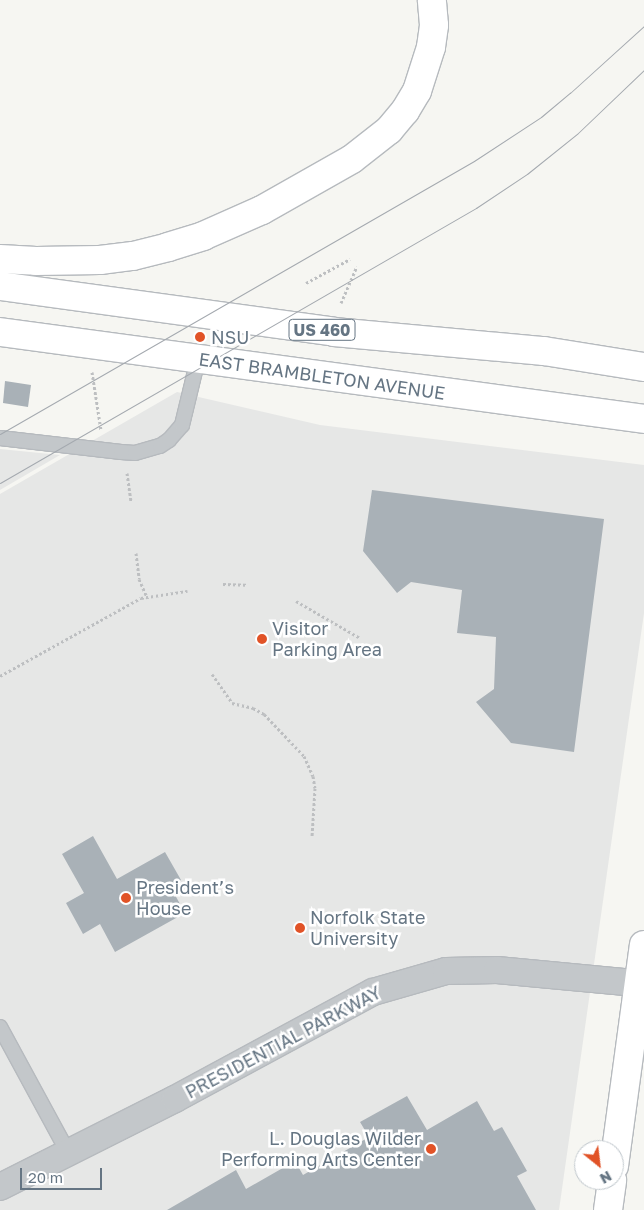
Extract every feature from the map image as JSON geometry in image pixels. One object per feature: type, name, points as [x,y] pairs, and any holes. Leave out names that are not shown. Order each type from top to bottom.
[{"type":"main road","points":[[0,258],[43,261],[100,260],[133,256],[168,247],[203,236],[262,210],[352,158],[389,130],[405,111],[417,91],[431,47],[434,25],[432,0]]},
{"type":"main road","name":"US 460","points":[[0,286],[334,332],[534,350],[644,367]]},
{"type":"main road","name":"EAST BRAMBLETON AVENUE","points":[[0,332],[644,419]]},
{"type":"main road","points":[[618,1140],[642,984],[644,945]]},
{"type":"main road","points":[[608,1210],[611,1190]]},
{"type":"street","name":"PRESIDENTIAL PARKWAY","points":[[0,1188],[175,1099],[373,992],[446,971],[497,970],[642,984]]},
{"type":"lane","points":[[0,438],[135,453],[160,446],[170,440],[182,425],[198,359]]},
{"type":"lane","points":[[0,1027],[68,1152]]},
{"type":"path","points":[[306,284],[350,259]]},
{"type":"path","points":[[341,303],[357,266]]},
{"type":"path","points":[[92,371],[102,434]]},
{"type":"path","points":[[118,474],[127,472],[131,502]]},
{"type":"path","points":[[136,553],[139,579],[147,597]]},
{"type":"path","points":[[223,584],[246,584]]},
{"type":"path","points":[[0,676],[147,597],[187,592]]},
{"type":"path","points":[[296,601],[360,638]]},
{"type":"path","points":[[212,674],[232,703],[253,708],[264,714],[304,756],[313,776],[315,788],[312,838]]},
{"type":"shaded area","name":"Norfolk State University","points":[[177,392],[320,425],[644,465],[644,613],[559,1210],[0,1210],[0,494]]},
{"type":"shaded area","points":[[0,449],[60,455],[0,490]]},
{"type":"building","points":[[5,381],[31,385],[28,407],[3,403]]},
{"type":"building","points":[[372,490],[604,519],[574,752],[511,743],[476,702],[494,689],[496,637],[457,633],[462,590],[411,582],[397,593],[363,551]]},
{"type":"building","name":"President’s House","points":[[93,836],[117,879],[165,852],[181,880],[170,886],[185,913],[115,952],[100,924],[83,934],[66,903],[84,893],[62,854]]},
{"type":"building","name":"L. Douglas Wilder Performing Arts Center","points":[[407,1096],[427,1130],[477,1101],[494,1131],[502,1127],[527,1171],[517,1176],[536,1210],[167,1210],[236,1170],[246,1189],[295,1161],[303,1175],[369,1137],[360,1122]]},
{"type":"tram line","points":[[0,434],[474,161],[541,117],[644,26]]},
{"type":"tram line","points":[[0,483],[476,208],[527,174],[578,133],[644,70]]},
{"type":"place","name":"NSU","points":[[200,337]]},
{"type":"place","name":"Visitor Parking Area","points":[[262,639]]},
{"type":"place","name":"President’s House","points":[[126,898]]},
{"type":"place","name":"Norfolk State University","points":[[300,928]]},
{"type":"place","name":"L. Douglas Wilder Performing Arts Center","points":[[431,1149]]}]
